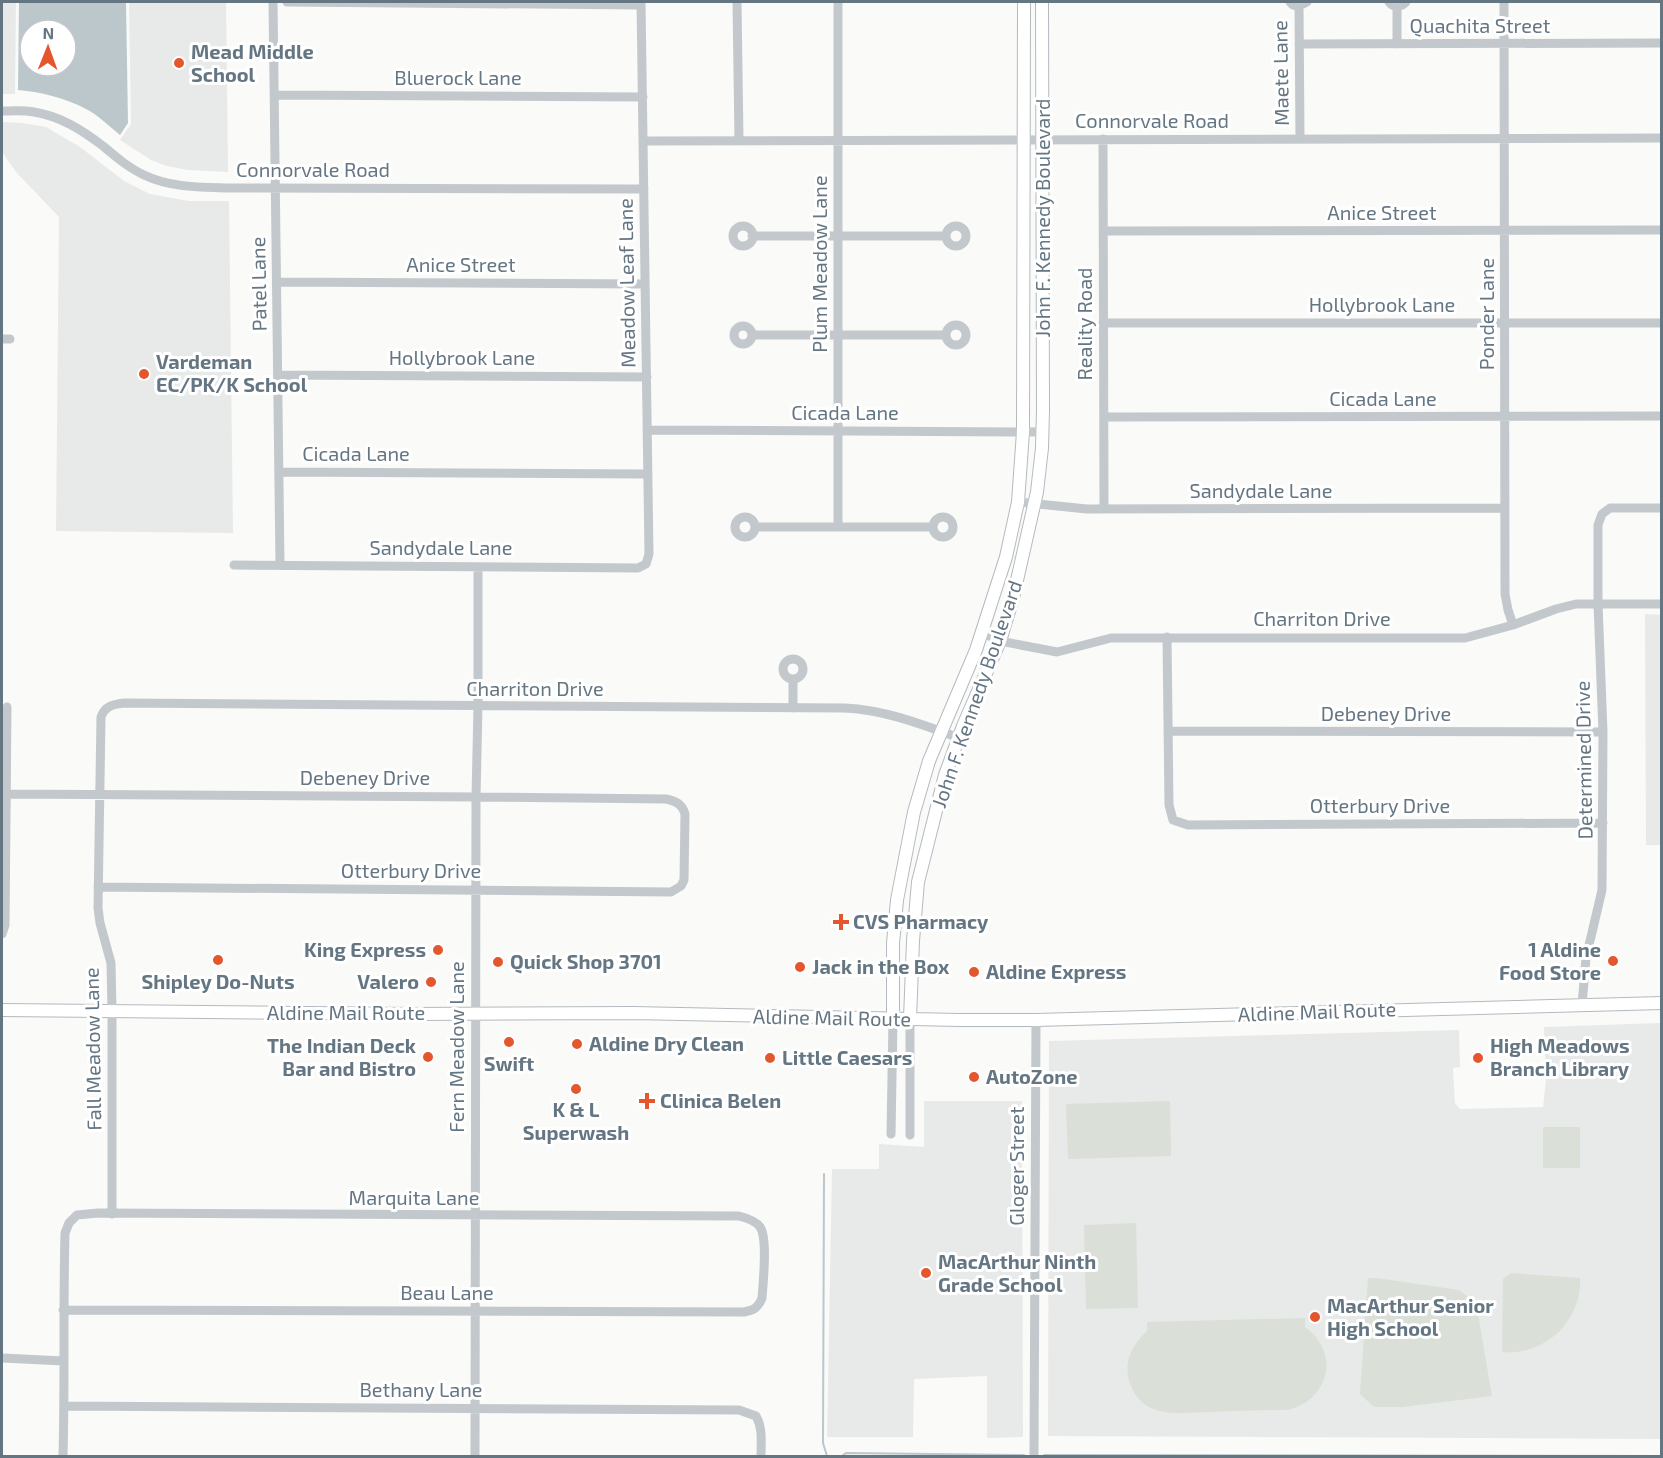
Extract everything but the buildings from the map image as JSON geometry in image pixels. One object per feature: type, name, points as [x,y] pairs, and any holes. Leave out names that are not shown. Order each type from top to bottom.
[{"type":"main road","name":"John F. Kennedy Boulevard","points":[[893,1019],[893,943],[897,900],[914,812],[929,761],[982,633],[1006,557],[1018,502],[1023,432],[1024,2]]},
{"type":"main road","name":"John F. Kennedy Boulevard","points":[[910,1019],[918,879],[945,775],[958,738],[1000,641],[1013,598],[1037,492],[1042,432],[1042,2]]},
{"type":"main road","points":[[901,874],[918,879]]},
{"type":"main road","name":"Aldine Mail Route","points":[[2,1010],[633,1013],[1036,1020],[1662,1003]]},
{"type":"street","name":"Patel Lane","points":[[273,2],[280,565]]},
{"type":"street","points":[[287,2],[641,3]]},
{"type":"street","points":[[737,2],[739,141]]},
{"type":"street","name":"Plum Meadow Lane","points":[[838,2],[838,526]]},
{"type":"street","name":"Ponder Lane","points":[[1504,2],[1505,594],[1513,625]]},
{"type":"street","name":"Meadow Leaf Lane","points":[[641,3],[648,430],[649,554],[646,564]]},
{"type":"street","name":"Maete Lane","points":[[1298,3],[1300,139]]},
{"type":"street","points":[[1397,44],[1398,3]]},
{"type":"street","name":"Quachita Street","points":[[1299,44],[1662,43]]},
{"type":"street","name":"Bluerock Lane","points":[[274,94],[643,97]]},
{"type":"street","name":"Connorvale Road","points":[[2,111],[33,112],[56,117],[80,129],[144,175],[169,184],[275,188],[644,189]]},
{"type":"street","name":"Connorvale Road","points":[[643,141],[1662,138]]},
{"type":"street","name":"Reality Road","points":[[1103,139],[1104,509]]},
{"type":"street","name":"Anice Street","points":[[1103,231],[1662,230]]},
{"type":"street","points":[[752,236],[946,236]]},
{"type":"street","name":"Anice Street","points":[[277,282],[645,284]]},
{"type":"street","name":"Hollybrook Lane","points":[[1104,323],[1662,323]]},
{"type":"street","points":[[752,335],[946,335]]},
{"type":"street","name":"Hollybrook Lane","points":[[278,375],[647,377]]},
{"type":"street","name":"Cicada Lane","points":[[1104,417],[1662,416]]},
{"type":"street","name":"Cicada Lane","points":[[648,430],[1042,432]]},
{"type":"street","name":"Cicada Lane","points":[[280,472],[648,474]]},
{"type":"street","name":"Sandydale Lane","points":[[1018,502],[1086,509],[1505,508]]},
{"type":"street","name":"Determined Drive","points":[[1582,1005],[1586,958],[1602,890],[1603,732],[1598,604],[1598,525],[1602,514],[1610,508],[1662,508]]},
{"type":"street","points":[[755,527],[933,527]]},
{"type":"street","name":"Sandydale Lane","points":[[234,565],[638,568],[646,564]]},
{"type":"street","name":"Fern Meadow Lane","points":[[475,1456],[478,567]]},
{"type":"street","name":"Charriton Drive","points":[[982,633],[1000,641],[1057,652],[1111,638],[1465,638],[1576,604],[1662,604]]},
{"type":"street","points":[[1167,637],[1168,731]]},
{"type":"street","points":[[793,679],[793,708]]},
{"type":"street","name":"Charriton Drive","points":[[108,707],[125,703],[867,709],[887,713],[958,738]]},
{"type":"street","points":[[2,934],[5,925],[7,707]]},
{"type":"street","name":"Fall Meadow Lane","points":[[108,707],[101,717],[98,908],[111,963],[112,1214]]},
{"type":"street","name":"Debeney Drive","points":[[1168,731],[1603,732]]},
{"type":"street","name":"Otterbury Drive","points":[[1168,731],[1169,805],[1173,820],[1188,825],[1603,823]]},
{"type":"street","name":"Debeney Drive","points":[[6,794],[666,799],[674,801],[683,808],[685,845]]},
{"type":"street","name":"Otterbury Drive","points":[[98,887],[671,892],[681,886],[684,880],[685,845]]},
{"type":"street","name":"John F. Kennedy Boulevard","points":[[891,1134],[893,1019]]},
{"type":"street","name":"John F. Kennedy Boulevard","points":[[910,1019],[910,1135]]},
{"type":"street","name":"Gloger Street","points":[[1034,1456],[1036,1020]]},
{"type":"street","name":"Marquita Lane","points":[[63,1310],[65,1233],[69,1223],[77,1215],[740,1216],[759,1225],[763,1237]]},
{"type":"street","name":"Beau Lane","points":[[63,1310],[753,1311],[759,1306],[762,1298],[763,1237]]},
{"type":"street","points":[[63,1310],[63,1456]]},
{"type":"street","points":[[2,1358],[64,1361]]},
{"type":"street","name":"Bethany Lane","points":[[64,1406],[739,1410],[756,1416],[759,1422],[761,1456]]},
{"type":"shaded area","points":[[2,2],[16,2],[15,94],[2,94]]},
{"type":"shaded area","points":[[19,2],[126,2],[128,123],[120,135],[95,114],[78,105],[36,92],[18,90],[18,78],[78,78],[78,18],[19,18]]},
{"type":"shaded area","name":"Mead Middle School","points":[[129,2],[226,2],[228,172],[188,170],[167,166],[151,160],[120,140],[131,124]]},
{"type":"shaded area","name":"Vardeman EC/PK/K School","points":[[2,122],[46,127],[80,147],[124,181],[150,194],[189,201],[229,201],[233,533],[56,531],[59,217],[16,172],[2,152]]},
{"type":"shaded area","points":[[1645,614],[1661,615],[1661,845],[1646,845]]},
{"type":"shaded area","name":"MacArthur Senior High School","points":[[1661,1023],[1661,1439],[1048,1436],[1049,1041],[1459,1030],[1460,1067],[1453,1068],[1455,1103],[1460,1109],[1543,1107],[1546,1079],[1544,1027]]},
{"type":"shaded area","name":"MacArthur Ninth Grade School","points":[[924,1101],[1022,1101],[1023,1437],[987,1438],[987,1376],[914,1379],[913,1437],[827,1437],[832,1169],[879,1169],[879,1144],[924,1147]]},
{"type":"shaded area","points":[[1170,1101],[1171,1156],[1068,1159],[1066,1104]]},
{"type":"shaded area","points":[[1543,1127],[1580,1127],[1580,1168],[1543,1168]]},
{"type":"shaded area","points":[[1136,1223],[1138,1308],[1086,1309],[1084,1225]]},
{"type":"shaded area","points":[[1511,1273],[1580,1278],[1579,1294],[1568,1321],[1558,1333],[1533,1348],[1518,1352],[1502,1352],[1503,1279]]},
{"type":"shaded area","points":[[1368,1278],[1459,1290],[1472,1300],[1478,1314],[1492,1396],[1402,1407],[1374,1407],[1360,1394]]},
{"type":"shaded area","points":[[1305,1318],[1305,1327],[1316,1338],[1323,1350],[1326,1362],[1321,1386],[1302,1405],[1288,1410],[1165,1412],[1143,1403],[1131,1386],[1127,1369],[1129,1357],[1134,1346],[1147,1331],[1147,1322]]},
{"type":"waterway","points":[[824,1174],[823,1443],[827,1456]]},
{"type":"waterway","points":[[842,1456],[846,1453],[1024,1455]]},
{"type":"waterway","points":[[1044,1455],[1662,1456]]},
{"type":"place","name":"Mead Middle School","points":[[179,63]]},
{"type":"place","name":"Vardeman EC/PK/K School","points":[[144,374]]},
{"type":"place","name":"CVS Pharmacy","points":[[841,922]]},
{"type":"place","name":"King Express","points":[[438,950]]},
{"type":"place","name":"Shipley Do-Nuts","points":[[218,960]]},
{"type":"place","name":"1 Aldine Food Store","points":[[1613,961]]},
{"type":"place","name":"Quick Shop 3701","points":[[498,962]]},
{"type":"place","name":"Jack in the Box","points":[[800,967]]},
{"type":"place","name":"Aldine Express","points":[[974,972]]},
{"type":"place","name":"Valero","points":[[431,982]]},
{"type":"place","name":"Swift","points":[[509,1042]]},
{"type":"place","name":"Aldine Dry Clean","points":[[577,1044]]},
{"type":"place","name":"The Indian Deck Bar and Bistro","points":[[428,1057]]},
{"type":"place","name":"Little Caesars","points":[[770,1058]]},
{"type":"place","name":"High Meadows Branch Library","points":[[1478,1058]]},
{"type":"place","name":"AutoZone","points":[[974,1077]]},
{"type":"place","name":"K & L Superwash","points":[[576,1089]]},
{"type":"place","name":"Clinica Belen","points":[[647,1101]]},
{"type":"place","name":"MacArthur Ninth Grade School","points":[[926,1273]]},
{"type":"place","name":"MacArthur Senior High School","points":[[1315,1317]]}]
